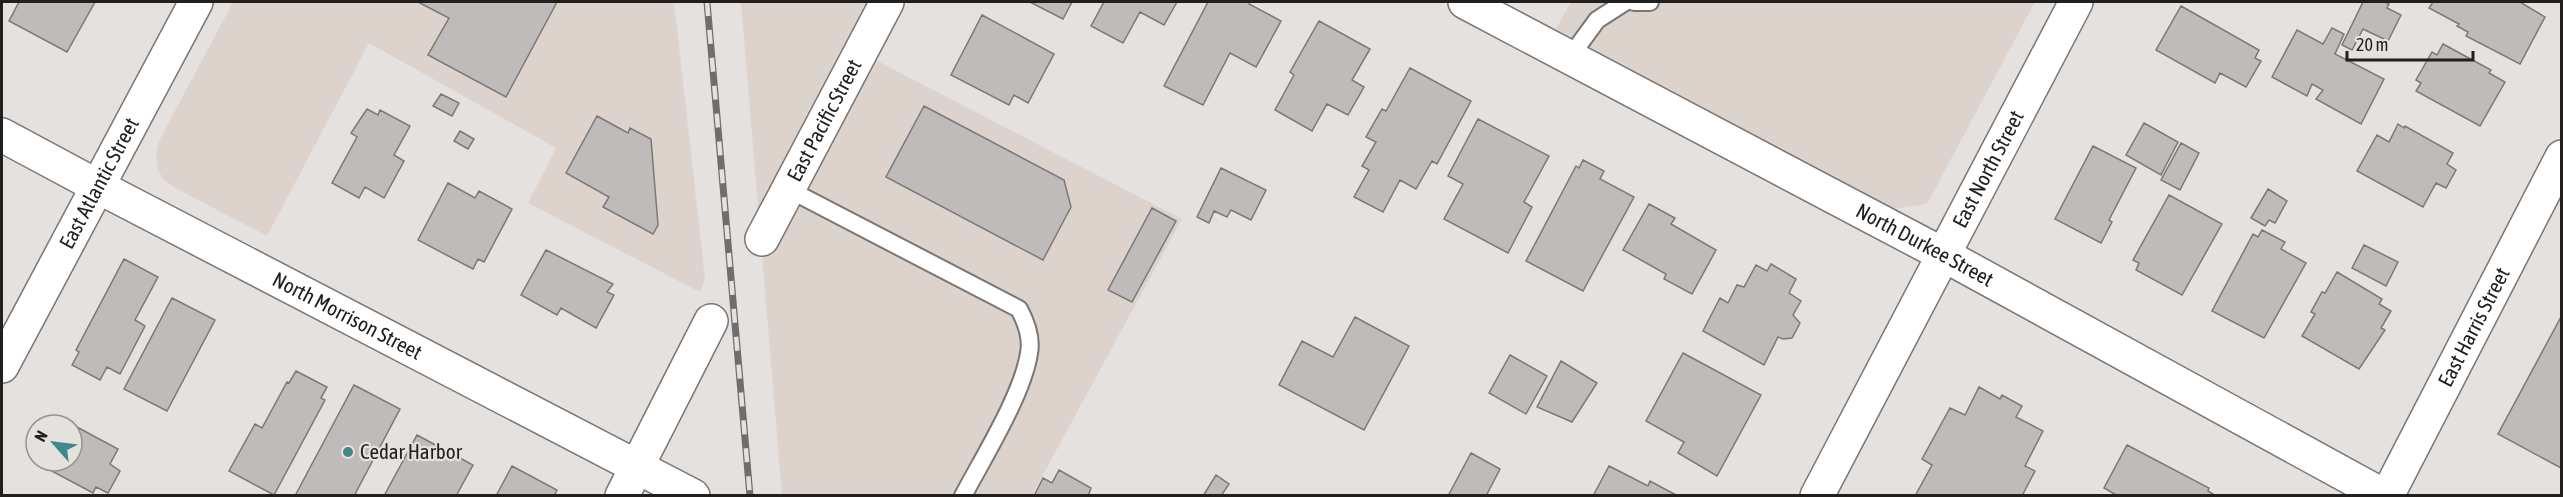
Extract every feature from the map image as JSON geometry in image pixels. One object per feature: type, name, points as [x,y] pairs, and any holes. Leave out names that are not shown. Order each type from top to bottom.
[{"type":"street","name":"East Atlantic Street","points":[[2,366],[196,2]]},
{"type":"street","name":"East Pacific Street","points":[[762,239],[887,2]]},
{"type":"street","name":"North Durkee Street","points":[[1465,2],[1944,255],[2385,495]]},
{"type":"street","name":"East North Street","points":[[1816,495],[2076,2]]},
{"type":"street","name":"North Morrison Street","points":[[2,135],[693,495]]},
{"type":"street","name":"East Harris Street","points":[[2385,495],[2562,157]]},
{"type":"street","points":[[622,495],[711,321]]},
{"type":"lane","points":[[1570,57],[1597,20],[1625,2]]},
{"type":"lane","points":[[1634,2],[1650,2]]},
{"type":"lane","points":[[788,189],[1019,309],[1027,325],[1030,352],[1011,404],[963,495]]},
{"type":"shaded area","points":[[233,2],[674,2],[705,279],[700,292],[528,203],[556,148],[369,43],[267,236],[177,189],[164,180],[158,170],[156,155],[159,141]]},
{"type":"shaded area","points":[[741,2],[887,2],[860,52],[1182,219],[1032,495],[782,495]]},
{"type":"shaded area","points":[[1571,2],[2035,2],[1927,204],[1891,209],[1556,29]]},
{"type":"building","points":[[19,2],[95,2],[67,52],[9,21]]},
{"type":"building","points":[[418,2],[557,2],[506,97],[428,55],[449,18]]},
{"type":"building","points":[[1030,2],[1072,2],[1063,19]]},
{"type":"building","points":[[1104,2],[1177,2],[1164,25],[1140,12],[1123,43],[1091,26]]},
{"type":"building","points":[[1208,2],[1250,2],[1249,4],[1281,21],[1256,67],[1230,53],[1203,105],[1164,86]]},
{"type":"building","points":[[2363,2],[2385,2],[2389,4],[2387,8],[2401,15],[2388,41],[2363,29],[2352,50],[2342,45]]},
{"type":"building","points":[[2433,2],[2520,2],[2545,17],[2520,64],[2466,36],[2468,32],[2457,26],[2459,24],[2429,8]]},
{"type":"building","points":[[2181,6],[2259,50],[2255,58],[2261,61],[2246,87],[2220,73],[2215,83],[2156,50]]},
{"type":"building","points":[[982,15],[1054,54],[1028,103],[1014,95],[1009,105],[951,75]]},
{"type":"building","points":[[1319,21],[1370,49],[1352,80],[1364,87],[1348,115],[1327,104],[1312,131],[1275,110],[1294,75],[1290,72]]},
{"type":"building","points":[[2332,28],[2344,34],[2335,54],[2384,79],[2361,124],[2316,99],[2323,90],[2312,84],[2307,96],[2272,77],[2297,30],[2323,44]]},
{"type":"building","points":[[2443,44],[2491,70],[2489,73],[2505,82],[2480,126],[2416,91],[2421,83],[2416,80],[2432,52],[2437,55]]},
{"type":"building","points":[[1410,68],[1471,101],[1437,164],[1432,161],[1416,189],[1400,180],[1383,212],[1354,197],[1369,170],[1362,166],[1376,142],[1366,137],[1382,109],[1386,111]]},
{"type":"building","points":[[441,94],[459,103],[452,116],[433,106]]},
{"type":"building","points":[[924,106],[1064,180],[1071,207],[1043,260],[886,177]]},
{"type":"building","points":[[367,109],[378,115],[380,110],[410,126],[394,155],[404,161],[384,198],[365,187],[359,198],[332,183],[357,137],[351,133]]},
{"type":"building","points":[[597,116],[628,133],[630,128],[651,139],[658,225],[653,234],[603,207],[609,197],[566,173]]},
{"type":"building","points":[[1478,119],[1549,156],[1524,202],[1532,207],[1508,253],[1444,219],[1463,184],[1448,176]]},
{"type":"building","points":[[2144,123],[2178,142],[2161,175],[2126,155]]},
{"type":"building","points":[[2398,124],[2453,153],[2447,164],[2456,170],[2446,188],[2436,183],[2423,207],[2357,171],[2377,135],[2389,142]]},
{"type":"building","points":[[460,131],[474,139],[468,149],[454,141]]},
{"type":"building","points":[[2181,143],[2199,153],[2180,190],[2161,180]]},
{"type":"building","points":[[2093,146],[2136,168],[2109,220],[2112,222],[2101,243],[2055,219]]},
{"type":"building","points":[[1583,160],[1604,171],[1600,179],[1634,197],[1583,291],[1526,261],[1576,166],[1579,168]]},
{"type":"building","points":[[1221,168],[1266,190],[1251,220],[1231,210],[1227,217],[1214,211],[1209,223],[1197,217]]},
{"type":"building","points":[[448,183],[475,198],[479,191],[512,209],[484,262],[478,259],[473,269],[418,240]]},
{"type":"building","points":[[2268,189],[2287,201],[2275,223],[2269,220],[2265,226],[2251,218]]},
{"type":"building","points":[[2169,195],[2222,224],[2182,295],[2136,270],[2139,263],[2133,260]]},
{"type":"building","points":[[1649,204],[1675,218],[1671,224],[1716,250],[1692,294],[1664,279],[1666,274],[1623,250]]},
{"type":"building","points":[[1152,208],[1176,221],[1132,302],[1108,290]]},
{"type":"building","points":[[2262,230],[2285,242],[2281,249],[2306,263],[2264,338],[2212,311],[2253,234],[2258,237]]},
{"type":"building","points":[[2364,245],[2398,262],[2386,286],[2352,268]]},
{"type":"building","points":[[546,250],[613,284],[607,292],[614,295],[596,328],[561,308],[557,315],[521,295]]},
{"type":"building","points":[[124,259],[158,277],[135,320],[145,326],[120,374],[107,367],[100,380],[72,365],[79,352],[76,350]]},
{"type":"building","points":[[1771,264],[1796,279],[1789,293],[1801,301],[1793,315],[1800,323],[1792,338],[1778,337],[1764,365],[1703,331],[1720,298],[1728,303],[1737,285],[1744,287],[1756,265],[1767,271]]},
{"type":"building","points":[[2337,272],[2382,299],[2379,304],[2391,311],[2381,328],[2385,330],[2359,369],[2302,336],[2315,314],[2311,312]]},
{"type":"building","points":[[172,298],[215,320],[167,411],[124,389]]},
{"type":"building","points":[[2562,315],[2562,466],[2561,468],[2498,434]]},
{"type":"building","points":[[1355,317],[1409,346],[1364,430],[1279,385],[1302,341],[1333,357]]},
{"type":"building","points":[[1683,353],[1761,395],[1717,476],[1678,453],[1684,442],[1646,421]]},
{"type":"building","points":[[1510,355],[1547,376],[1526,414],[1489,393]]},
{"type":"building","points":[[1561,361],[1597,383],[1572,422],[1537,407]]},
{"type":"building","points":[[296,371],[327,387],[321,398],[325,400],[274,495],[229,471],[255,424],[262,428],[287,382],[289,383]]},
{"type":"building","name":"Cedar Harbor","points":[[354,385],[400,409],[354,496],[298,496],[296,494]]},
{"type":"building","points":[[1979,387],[2000,399],[2002,395],[2022,406],[2016,417],[2043,431],[2025,466],[2035,471],[2022,496],[1915,496],[1932,465],[1922,459],[1950,408],[1965,415]]},
{"type":"building","points":[[84,431],[118,449],[110,464],[120,471],[108,493],[96,487],[93,493],[55,473],[84,473]]},
{"type":"building","points":[[417,435],[473,465],[456,496],[384,496]]},
{"type":"building","points":[[2127,445],[2209,488],[2208,491],[2216,496],[2118,496],[2104,488]]},
{"type":"building","points":[[1471,453],[1500,469],[1486,496],[1448,496]]},
{"type":"building","points":[[512,466],[557,490],[554,496],[496,496]]},
{"type":"building","points":[[1609,466],[1648,486],[1650,481],[1678,496],[1593,496]]},
{"type":"building","points":[[1059,470],[1091,488],[1088,496],[1034,496],[1043,478],[1052,483]]},
{"type":"building","points":[[1216,475],[1229,484],[1221,496],[1203,496]]},
{"type":"railway","points":[[707,2],[750,496]]},
{"type":"place","name":"Cedar Harbor","points":[[348,452]]}]
